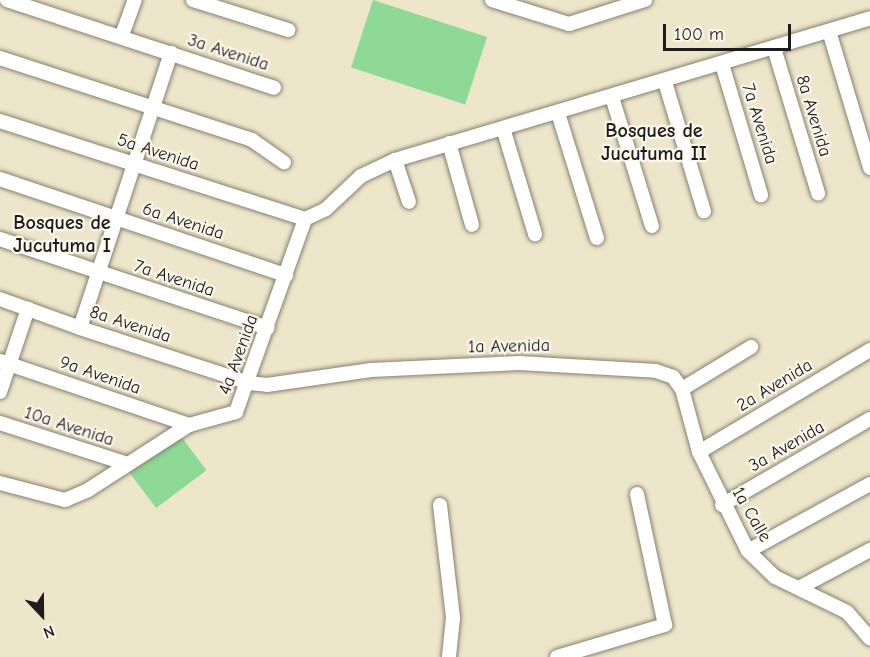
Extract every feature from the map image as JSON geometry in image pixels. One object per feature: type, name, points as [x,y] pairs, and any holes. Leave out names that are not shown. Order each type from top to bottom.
[{"type":"street","name":"3a Avenida","points":[[7,0],[122,35],[274,88]]},
{"type":"street","points":[[122,35],[135,0]]},
{"type":"street","points":[[193,0],[288,30]]},
{"type":"street","points":[[492,0],[569,24],[645,0]]},
{"type":"street","points":[[305,219],[326,209],[361,176],[395,160],[665,82],[870,18]]},
{"type":"street","points":[[829,31],[870,168]]},
{"type":"street","name":"8a Avenida","points":[[774,48],[818,193]]},
{"type":"street","name":"3a Avenida","points":[[80,328],[171,53]]},
{"type":"street","points":[[0,58],[252,140],[284,162]]},
{"type":"street","name":"7a Avenida","points":[[722,64],[761,195]]},
{"type":"street","points":[[665,82],[704,211]]},
{"type":"street","points":[[612,97],[652,225]]},
{"type":"street","points":[[558,113],[597,238]]},
{"type":"street","name":"5a Avenida","points":[[0,121],[305,219]]},
{"type":"street","points":[[503,128],[535,234]]},
{"type":"street","points":[[449,143],[472,225]]},
{"type":"street","points":[[395,160],[410,202]]},
{"type":"street","name":"6a Avenida","points":[[0,179],[286,275]]},
{"type":"street","name":"4a Avenida","points":[[0,483],[54,499],[74,497],[189,425],[236,412],[249,382],[305,219]]},
{"type":"street","name":"7a Avenida","points":[[0,239],[268,328]]},
{"type":"street","name":"8a Avenida","points":[[0,299],[80,328],[249,382]]},
{"type":"street","points":[[0,392],[4,363],[27,309]]},
{"type":"street","points":[[682,389],[751,347]]},
{"type":"street","name":"2a Avenida","points":[[699,452],[870,350]]},
{"type":"street","name":"9a Avenida","points":[[4,363],[189,425]]},
{"type":"street","name":"1a Avenida","points":[[249,382],[267,385],[371,370],[519,363],[647,370],[673,377],[682,389]]},
{"type":"street","name":"1a Calle","points":[[682,389],[699,452],[722,505],[748,552],[775,577],[864,618],[870,638]]},
{"type":"street","name":"3a Avenida","points":[[722,505],[870,419]]},
{"type":"street","name":"10a Avenida","points":[[0,423],[128,465]]},
{"type":"street","points":[[748,552],[870,484]]},
{"type":"street","points":[[557,657],[665,625],[637,494]]},
{"type":"street","points":[[440,505],[453,618],[449,657]]},
{"type":"street","points":[[799,588],[870,550]]},
{"type":"green space","points":[[373,0],[487,37],[465,105],[351,68]]},
{"type":"green space","points":[[180,435],[206,470],[156,508],[130,473]]},
{"type":"district","name":"Bosques de Jucutuma II","points":[[654,142]]},
{"type":"district","name":"Bosques de Jucutuma I","points":[[62,234]]}]
